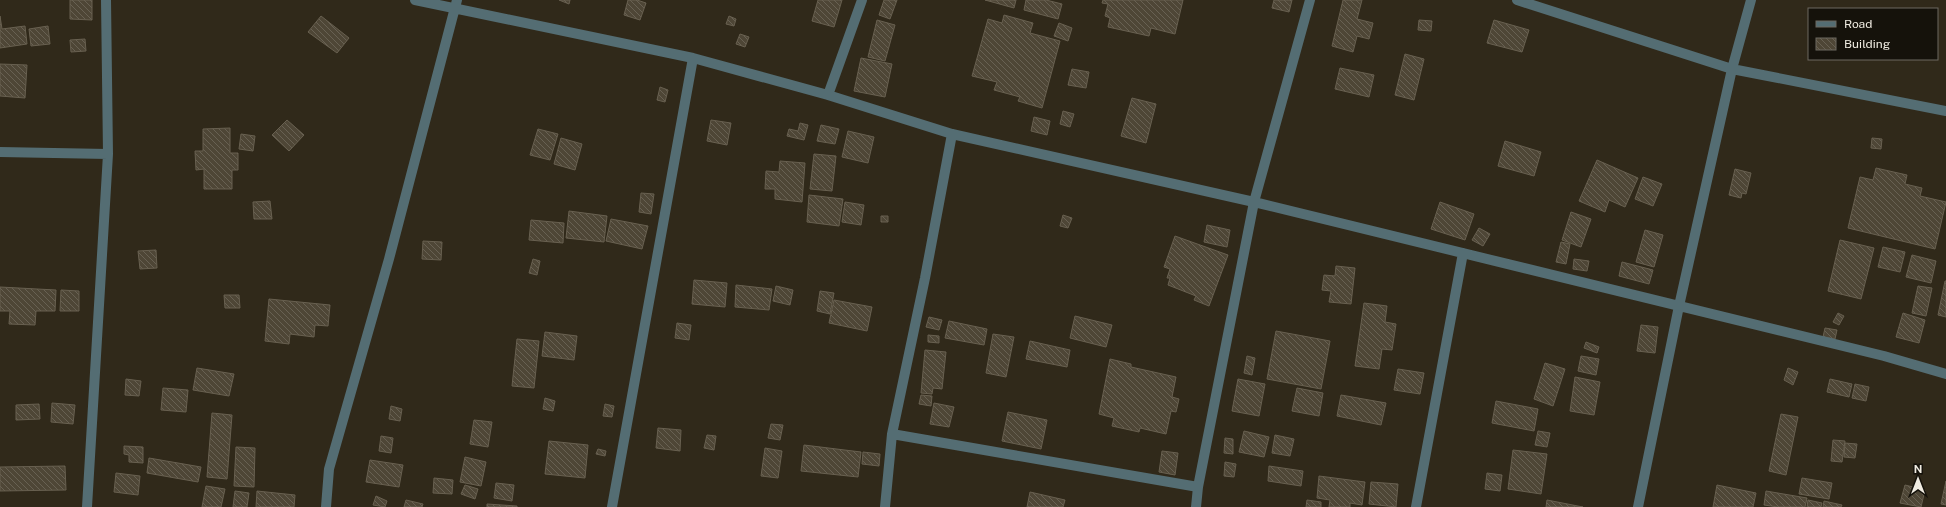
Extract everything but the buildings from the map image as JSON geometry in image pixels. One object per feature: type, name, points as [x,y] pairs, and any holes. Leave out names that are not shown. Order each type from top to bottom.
[{"type":"street","points":[[87,507],[108,154],[106,0]]},
{"type":"street","points":[[415,0],[455,4],[693,58],[828,95],[952,134],[1254,202],[1884,356],[1946,374]]},
{"type":"street","points":[[828,95],[862,0]]},
{"type":"street","points":[[1196,507],[1198,487],[1254,202],[1310,0]]},
{"type":"street","points":[[1516,0],[1732,69],[1946,111]]},
{"type":"street","points":[[1638,507],[1732,69],[1751,0]]},
{"type":"street","points":[[326,507],[329,469],[389,259],[455,4]]},
{"type":"street","points":[[612,507],[693,58]]},
{"type":"street","points":[[885,507],[892,434],[925,278],[952,134]]},
{"type":"street","points":[[0,152],[108,154]]},
{"type":"street","points":[[1416,507],[1464,253]]},
{"type":"street","points":[[892,434],[1198,487]]}]
